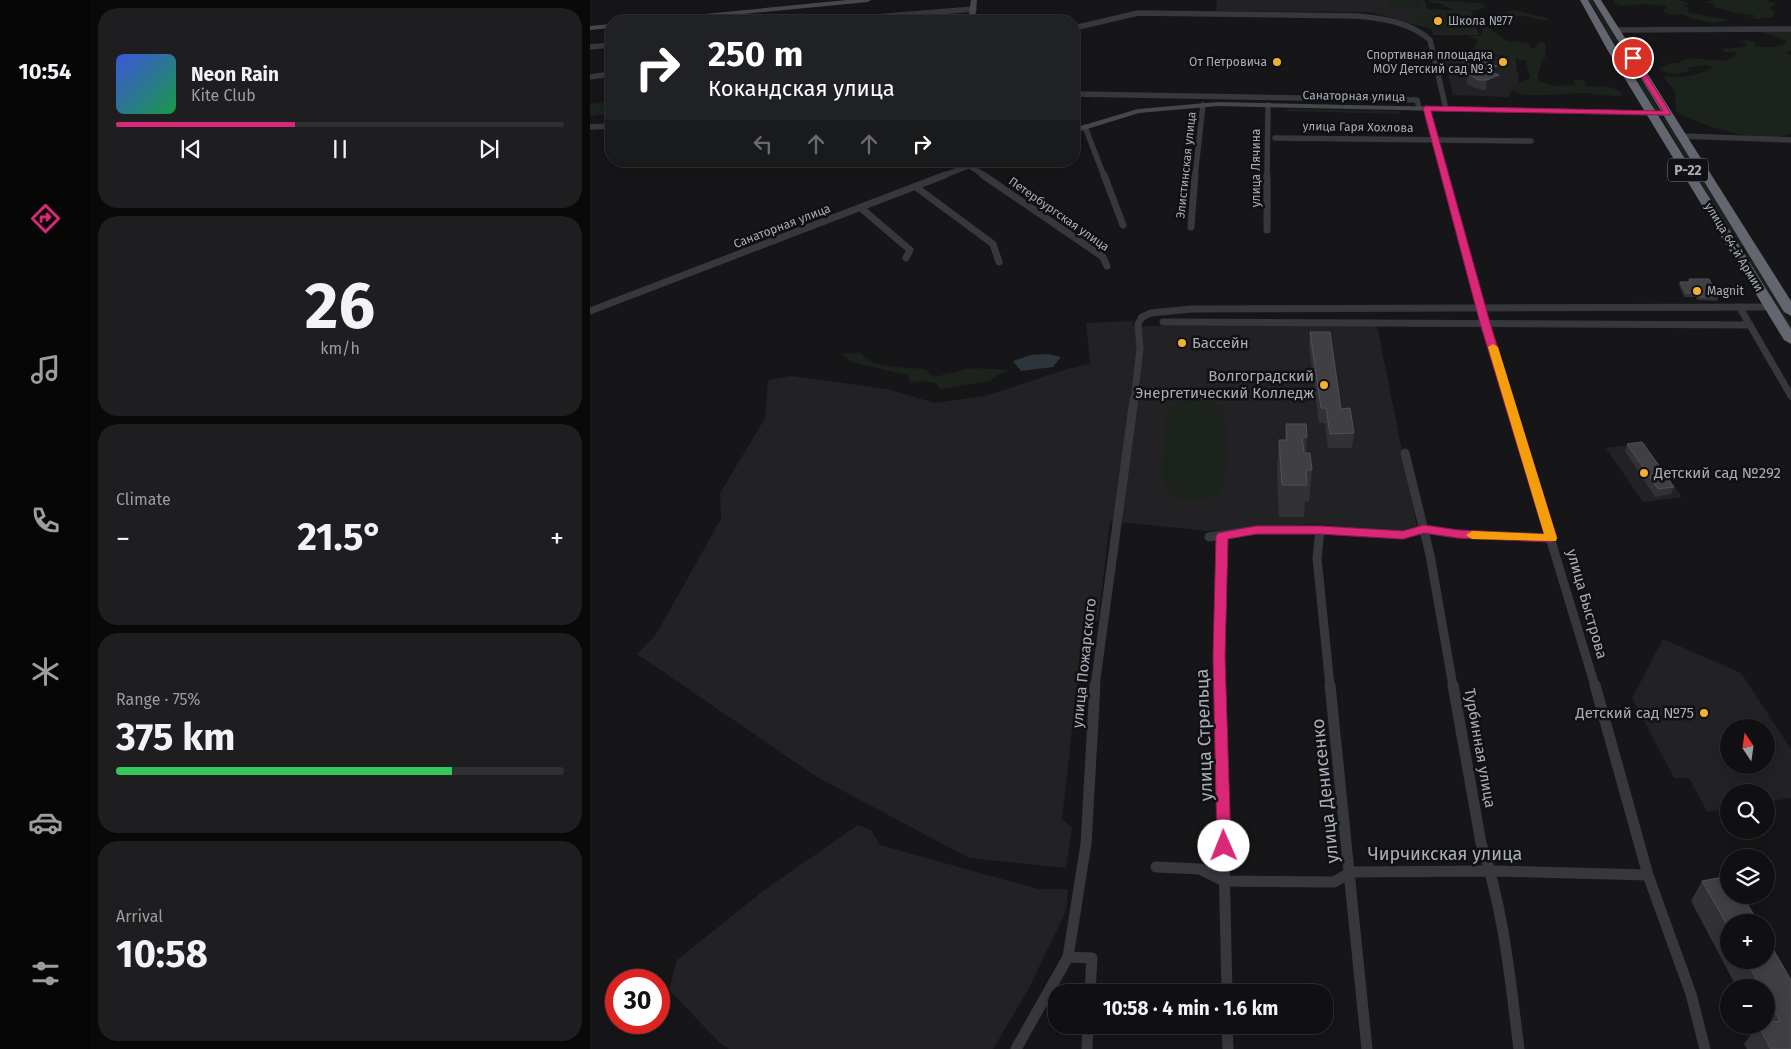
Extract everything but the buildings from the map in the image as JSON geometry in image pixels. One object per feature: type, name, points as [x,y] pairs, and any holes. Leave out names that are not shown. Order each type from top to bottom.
[{"type":"highway","name":"улица 64-й Армии","points":[[1584,0],[1791,340]]},
{"type":"highway","name":"улица 64-й Армии","points":[[1597,0],[1791,312]]},
{"type":"street","points":[[711,15],[868,0]]},
{"type":"street","points":[[973,15],[974,0]]},
{"type":"street","points":[[903,15],[974,9]]},
{"type":"street","points":[[1080,27],[1138,13],[1322,15],[1380,18],[1413,28],[1430,40],[1446,109]]},
{"type":"street","points":[[590,28],[605,27]]},
{"type":"street","points":[[1616,30],[1791,29]]},
{"type":"street","points":[[590,48],[605,46]]},
{"type":"street","points":[[590,77],[605,75]]},
{"type":"street","points":[[1080,94],[1315,103]]},
{"type":"street","name":"Санаторная улица","points":[[1080,129],[1138,111],[1203,105],[1315,103],[1446,109],[1668,114]]},
{"type":"street","name":"Элистинская улица","points":[[1191,228],[1199,128],[1203,105]]},
{"type":"street","name":"улица Лячина","points":[[1267,230],[1268,105]]},
{"type":"street","name":"улица Быстрова","points":[[1423,108],[1435,140],[1485,323],[1552,538],[1629,808],[1638,833],[1648,875],[1690,994],[1705,1049]]},
{"type":"street","points":[[590,128],[605,127]]},
{"type":"street","points":[[1085,128],[1123,225]]},
{"type":"street","points":[[1681,136],[1791,140]]},
{"type":"street","name":"улица Гаря Хохлова","points":[[1275,138],[1531,140]]},
{"type":"street","name":"Санаторная улица","points":[[590,311],[967,167]]},
{"type":"street","name":"Петербургская улица","points":[[971,167],[1104,257],[1107,266]]},
{"type":"street","points":[[916,187],[993,244],[999,262]]},
{"type":"street","points":[[862,208],[910,250],[906,258]]},
{"type":"street","points":[[1254,309],[1771,307]]},
{"type":"street","points":[[1740,308],[1791,396]]},
{"type":"street","points":[[1254,309],[1272,323]]},
{"type":"street","name":"улица Пожарского","points":[[1068,957],[1086,844],[1095,684],[1126,467],[1140,348],[1138,324],[1142,317],[1151,313],[1175,310],[1254,309]]},
{"type":"street","points":[[1163,322],[1750,325]]},
{"type":"street","name":"Турбинная улица","points":[[1405,453],[1430,555],[1481,843],[1492,871],[1501,917],[1519,1049]]},
{"type":"street","points":[[1209,537],[1256,530],[1320,530],[1403,535],[1424,529],[1458,534],[1552,538]]},
{"type":"street","name":"улица Денисенко","points":[[1320,530],[1318,558],[1351,872],[1367,1049]]},
{"type":"street","name":"улица Стрельца","points":[[1222,536],[1219,657],[1226,984]]},
{"type":"street","name":"Чирчикская улица","points":[[1156,867],[1200,869],[1224,881],[1334,882],[1351,872],[1492,871],[1648,875]]},
{"type":"street","points":[[1016,1049],[1068,957],[1092,958],[1090,984]]},
{"type":"street","points":[[1087,1049],[1088,1034]]},
{"type":"street","points":[[1227,1034],[1228,1049]]},
{"type":"shaded area","name":"Школа №77","points":[[1217,0],[1424,0],[1427,9],[1471,11],[1479,35],[1433,35],[1431,29],[1370,12],[1216,11]]},
{"type":"shaded area","points":[[1389,0],[1420,0],[1422,9],[1391,9]]},
{"type":"shaded area","points":[[1428,0],[1481,3],[1486,7],[1470,11],[1458,10]]},
{"type":"shaded area","points":[[1589,0],[1592,0],[1660,111],[1655,111]]},
{"type":"shaded area","points":[[1613,0],[1679,0],[1689,4],[1683,6],[1690,9],[1687,11],[1690,13],[1729,20],[1713,23],[1690,18],[1683,14],[1671,15],[1663,12],[1667,6],[1646,4],[1621,6]]},
{"type":"shaded area","points":[[1712,0],[1768,0],[1777,3],[1770,8],[1774,10],[1772,17],[1756,19],[1744,16],[1755,17],[1754,15],[1736,13],[1715,7],[1712,3],[1705,3]]},
{"type":"shaded area","points":[[1433,9],[1450,12],[1471,22],[1473,28],[1467,32],[1451,34],[1427,27],[1415,19],[1419,12]]},
{"type":"shaded area","points":[[1512,10],[1544,17],[1549,20],[1523,16],[1499,19],[1487,16],[1495,16],[1497,13],[1505,13]]},
{"type":"shaded area","points":[[1485,25],[1507,41],[1529,43],[1530,47],[1534,48],[1540,42],[1545,43],[1546,57],[1542,59],[1538,81],[1555,86],[1576,85],[1573,80],[1583,80],[1587,83],[1584,86],[1610,87],[1623,95],[1583,93],[1531,95],[1516,93],[1513,89],[1514,85],[1530,78],[1526,61],[1509,56],[1486,54],[1474,49],[1478,40],[1467,36],[1480,36]]},
{"type":"shaded area","points":[[1791,30],[1791,51],[1785,52],[1791,55],[1791,134],[1776,138],[1752,137],[1710,126],[1676,111],[1675,91],[1664,78],[1666,76],[1690,76],[1713,67],[1706,65],[1688,68],[1689,71],[1673,74],[1662,71],[1659,68],[1671,63],[1680,63],[1690,58],[1723,61],[1733,58],[1736,53],[1741,52],[1724,52],[1722,49],[1744,47],[1747,45],[1741,42],[1745,41],[1754,42],[1756,43],[1755,46],[1758,47],[1781,45],[1786,41],[1769,34],[1752,31]]},
{"type":"shaded area","points":[[1443,54],[1515,57],[1519,81],[1508,97],[1453,95]]},
{"type":"shaded area","points":[[605,103],[605,115],[590,116],[590,104]]},
{"type":"shaded area","points":[[1288,109],[1399,111],[1402,114],[1285,111]]},
{"type":"shaded area","points":[[1661,117],[1665,118],[1791,324],[1791,333]]},
{"type":"shaded area","points":[[1133,321],[1133,326],[1377,326],[1417,526],[1401,531],[1310,524],[1208,531],[1110,521],[1098,621],[1084,621],[1062,819],[1072,828],[1066,868],[969,858],[817,777],[637,654],[655,636],[721,519],[720,493],[765,418],[768,380],[791,376],[887,389],[935,403],[989,395],[1067,369],[1090,364],[1086,323]]},
{"type":"shaded area","points":[[860,353],[873,363],[894,367],[925,369],[934,377],[973,369],[1011,371],[999,374],[990,381],[940,389],[936,383],[921,381],[910,383],[908,375],[854,363],[841,354]]},
{"type":"shaded area","points":[[1047,354],[1061,357],[1053,367],[1021,371],[1013,361],[1031,355]]},
{"type":"shaded area","points":[[1196,400],[1213,403],[1221,408],[1225,424],[1227,461],[1222,488],[1213,496],[1195,501],[1177,497],[1166,485],[1162,476],[1166,412],[1173,404]]},
{"type":"shaded area","name":"Детский сад №292","points":[[1644,443],[1682,497],[1643,502],[1606,448]]},
{"type":"shaded area","name":"Детский сад №75","points":[[1663,639],[1741,673],[1771,719],[1720,719],[1720,774],[1775,774],[1775,725],[1791,749],[1791,798],[1775,801],[1775,784],[1720,784],[1720,810],[1707,812],[1689,778],[1674,778],[1632,698]]},
{"type":"shaded area","points":[[858,825],[871,830],[880,845],[1038,889],[1068,889],[1066,911],[1028,990],[993,1049],[729,1049],[719,1042],[670,991],[670,986],[677,960],[763,891]]},
{"type":"slow traffic","points":[[1472,535],[1552,538],[1493,347]]},
{"type":"place","name":"Школа №77","points":[[1438,21]]},
{"type":"place","name":"От Петровича","points":[[1277,62]]},
{"type":"place","name":"Спортивная площадка МОУ Детский сад № 3","points":[[1503,62]]},
{"type":"place","name":"Magnit","points":[[1697,291]]},
{"type":"place","name":"Бассейн","points":[[1182,343]]},
{"type":"place","name":"Волгоградский Энергетический Колледж","points":[[1324,385]]},
{"type":"place","name":"Детский сад №292","points":[[1644,473]]},
{"type":"place","name":"Детский сад №75","points":[[1704,713]]},
{"type":"route","points":[[1224,846],[1219,657],[1222,536],[1256,530],[1320,530],[1403,535],[1424,529],[1458,534],[1552,538],[1485,323],[1426,108],[1668,114],[1633,58]]}]
